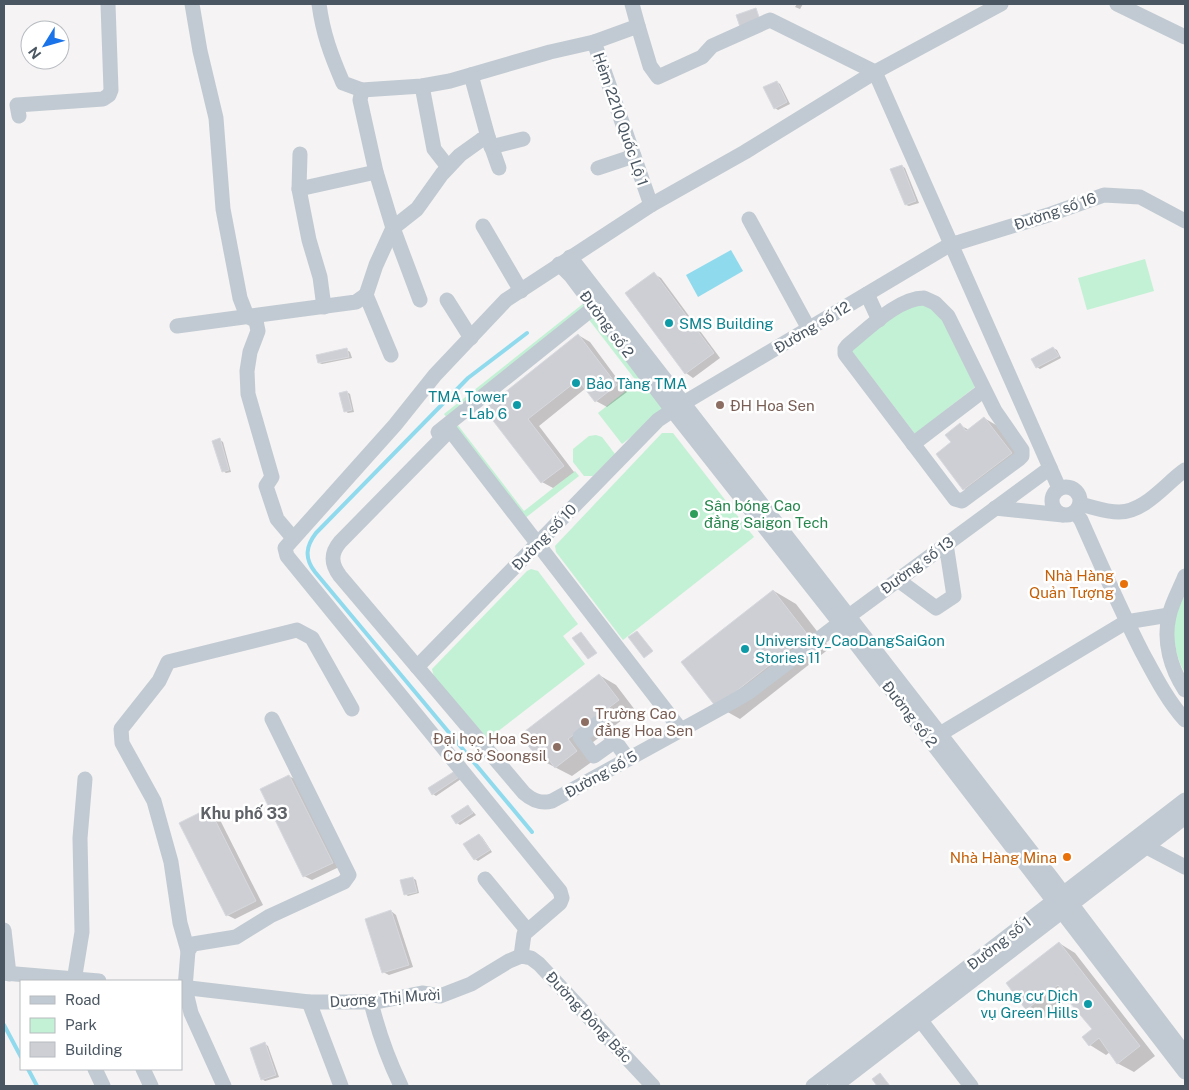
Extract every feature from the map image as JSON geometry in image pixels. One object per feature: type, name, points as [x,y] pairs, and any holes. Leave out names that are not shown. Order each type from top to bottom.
[{"type":"street","points":[[19,116],[17,105],[103,99],[109,95],[111,90],[108,4]]},
{"type":"street","points":[[192,4],[200,51],[216,118],[223,210],[240,298],[247,316],[256,321],[258,331],[250,352],[246,372],[248,394],[272,477],[266,486],[277,518],[293,538]]},
{"type":"street","points":[[319,4],[322,28],[331,57],[343,83],[362,90],[422,86],[450,81],[550,52],[594,42]]},
{"type":"street","points":[[632,4],[650,66],[658,77],[702,57],[712,46],[770,20],[875,72],[1059,488]]},
{"type":"street","points":[[520,956],[522,940],[527,930],[560,902],[562,898],[560,891],[287,556],[285,548],[395,425],[435,375],[506,300],[651,205],[745,152],[875,72],[1001,4]]},
{"type":"street","points":[[1117,4],[1185,37]]},
{"type":"street","name":"Hẻm 2210 Quốc Lộ 1","points":[[638,26],[594,42],[651,205]]},
{"type":"street","points":[[471,75],[499,168]]},
{"type":"street","points":[[422,86],[434,149],[448,167]]},
{"type":"street","points":[[362,90],[360,100],[376,172],[393,228],[420,300]]},
{"type":"street","points":[[391,354],[366,296],[372,273],[393,228],[417,209],[448,167],[474,145],[524,139]]},
{"type":"street","points":[[300,154],[299,189],[309,240],[320,277],[324,306]]},
{"type":"street","points":[[598,168],[634,156]]},
{"type":"street","points":[[299,189],[376,172]]},
{"type":"street","name":"Đường số 16","points":[[951,244],[1048,215],[1104,195],[1140,197],[1185,221]]},
{"type":"street","points":[[749,219],[809,329]]},
{"type":"street","points":[[484,226],[520,290]]},
{"type":"street","name":"Đường số 12","points":[[677,407],[951,244]]},
{"type":"street","name":"Đường số 2","points":[[565,261],[1063,902],[1150,1017],[1185,1072]]},
{"type":"street","points":[[867,294],[879,320]]},
{"type":"street","points":[[177,326],[226,321],[247,316],[356,302],[366,296]]},
{"type":"street","points":[[924,298],[935,303],[948,316],[995,411],[1021,448],[1022,454],[1019,459],[964,501],[959,501],[955,498],[845,354],[845,349],[848,345],[879,320],[896,307],[908,301],[924,298]]},
{"type":"street","points":[[447,300],[470,338]]},
{"type":"street","points":[[422,444],[599,304]]},
{"type":"street","points":[[913,444],[984,390]]},
{"type":"street","name":"Đường số 10","points":[[418,667],[658,420],[677,407]]},
{"type":"street","points":[[418,667],[340,576],[334,566],[332,555],[333,550],[340,542],[450,430],[681,730]]},
{"type":"street","name":"Đường số 13","points":[[844,620],[946,544],[1006,505],[1050,468]]},
{"type":"street","points":[[993,479],[1006,505],[1074,511],[1117,512],[1132,510],[1144,503],[1185,470]]},
{"type":"street","points":[[1068,486],[1076,490],[1080,498],[1074,511],[1057,512],[1052,504],[1053,495],[1059,488],[1068,486]]},
{"type":"street","points":[[1074,511],[1081,520],[1126,622],[1155,677],[1172,704],[1185,720]]},
{"type":"street","points":[[898,580],[936,608],[954,596],[946,544]]},
{"type":"street","points":[[1185,576],[1169,615],[1167,638],[1173,667],[1185,690]]},
{"type":"street","points":[[940,734],[1126,622],[1169,615]]},
{"type":"street","name":"Đường số 2","points":[[844,620],[940,734],[1063,902]]},
{"type":"street","name":"Đường số 5","points":[[418,667],[524,793],[536,802],[552,801],[749,692],[844,620]]},
{"type":"street","points":[[224,1086],[191,1013],[183,988],[188,951],[180,923],[170,862],[154,800],[122,743],[121,729],[159,681],[168,662],[296,630],[312,638],[352,709]]},
{"type":"street","points":[[188,951],[193,944],[236,936],[270,916],[344,882],[349,875],[272,719]]},
{"type":"street","points":[[615,741],[628,759]]},
{"type":"street","points":[[4,930],[6,973],[74,980],[82,932],[80,838],[85,779]]},
{"type":"street","name":"Đường số 1","points":[[814,1086],[844,1071],[1143,841],[1185,800]]},
{"type":"street","name":"Đường số 1","points":[[1143,841],[1185,817]]},
{"type":"street","points":[[1143,841],[1185,867]]},
{"type":"street","points":[[485,879],[527,930]]},
{"type":"street","name":"Dương Thị Mười","points":[[183,988],[308,1002],[371,1002],[422,993],[440,996],[471,984],[520,956]]},
{"type":"street","name":"Đường Đông Bắc","points":[[520,956],[526,956],[535,960],[653,1086]]},
{"type":"street","points":[[308,1002],[341,1086]]},
{"type":"street","points":[[371,1002],[376,1026],[401,1086]]},
{"type":"street","points":[[916,1015],[971,1086]]},
{"type":"street","name":"Đường số 2","points":[[1150,1017],[1185,1054]]},
{"type":"street","points":[[95,1070],[103,1086]]},
{"type":"street","points":[[143,1070],[151,1086]]},
{"type":"street","name":"Đường số 1","points":[[835,1086],[844,1071]]},
{"type":"green space","points":[[1145,259],[1154,291],[1087,310],[1078,278]]},
{"type":"green space","points":[[584,303],[667,409],[622,444],[598,413],[637,382],[583,312],[450,415],[524,511],[575,471],[579,476],[524,519],[444,414]]},
{"type":"green space","points":[[920,303],[939,312],[975,387],[915,434],[851,350],[899,311]]},
{"type":"green space","points":[[662,433],[673,433],[754,537],[623,640],[556,552],[555,546]]},
{"type":"green space","points":[[596,435],[602,437],[615,454],[593,476],[584,476],[573,462],[573,449],[589,436]]},
{"type":"green space","points":[[531,569],[538,571],[578,624],[563,636],[585,664],[488,739],[434,677],[432,669]]},
{"type":"green space","points":[[1185,594],[1185,673],[1176,651],[1174,627],[1177,612]]},
{"type":"water","points":[[731,250],[743,271],[698,297],[686,275]]},
{"type":"building","points":[[756,8],[760,20],[740,27],[736,15]]},
{"type":"building","points":[[777,81],[787,102],[774,109],[763,87]]},
{"type":"building","points":[[902,165],[916,201],[905,205],[890,169]]},
{"type":"building","name":"SMS Building","points":[[654,272],[714,353],[685,374],[625,293]]},
{"type":"building","name":"TMA Tower - Lab 6","points":[[578,334],[617,385],[595,402],[578,380],[528,419],[564,466],[541,483],[484,409]]},
{"type":"building","points":[[1053,347],[1059,356],[1036,368],[1031,359]]},
{"type":"building","points":[[347,348],[349,357],[318,363],[316,355]]},
{"type":"building","points":[[347,391],[352,410],[344,412],[339,393]]},
{"type":"building","points":[[984,417],[1012,453],[963,490],[936,454],[951,442],[945,435],[960,423],[966,431]]},
{"type":"building","points":[[220,438],[229,470],[222,472],[212,441]]},
{"type":"building","name":"University_CaoDangSaiGon Stories 11","points":[[773,590],[808,635],[716,707],[681,662]]},
{"type":"building","points":[[637,631],[653,651],[644,658],[628,637]]},
{"type":"building","points":[[581,632],[597,653],[588,659],[572,638]]},
{"type":"building","points":[[599,674],[619,700],[568,739],[577,751],[555,768],[546,756],[540,761],[520,735]]},
{"type":"building","points":[[455,771],[459,777],[432,795],[428,788]]},
{"type":"building","points":[[289,775],[333,863],[303,877],[260,789]]},
{"type":"building","points":[[468,805],[473,813],[456,824],[451,816]]},
{"type":"building","points":[[209,808],[256,901],[226,916],[179,823]]},
{"type":"building","points":[[479,834],[490,850],[474,860],[463,844]]},
{"type":"building","points":[[413,877],[417,892],[404,895],[400,880]]},
{"type":"building","points":[[391,910],[409,965],[382,973],[365,919]]},
{"type":"building","name":"Chung cư Dịch vụ Green Hills","points":[[1059,942],[1140,1046],[1117,1064],[1099,1038],[1089,1046],[1082,1037],[1092,1029],[1065,997],[1067,996],[1058,985],[1026,1010],[1006,983]]},
{"type":"building","points":[[265,1042],[276,1075],[261,1080],[250,1048]]},
{"type":"building","points":[[880,1073],[890,1086],[877,1086],[872,1079]]},
{"type":"waterway","points":[[527,333],[468,378],[316,533],[308,547],[308,557],[311,567],[315,572],[532,832]]},
{"type":"waterway","points":[[4,1025],[20,1055]]},
{"type":"waterway","points":[[29,1070],[37,1086]]},
{"type":"place","name":"SMS Building","points":[[669,323]]},
{"type":"place","name":"Bảo Tàng TMA","points":[[576,383]]},
{"type":"place","name":"TMA Tower - Lab 6","points":[[517,405]]},
{"type":"place","name":"ĐH Hoa Sen","points":[[720,405]]},
{"type":"place","name":"Sân bóng Cao đẳng Saigon Tech","points":[[694,514]]},
{"type":"place","name":"Nhà Hàng Quản Tượng","points":[[1124,584]]},
{"type":"place","name":"University_CaoDangSaiGon Stories 11","points":[[745,649]]},
{"type":"place","name":"Trường Cao đẳng Hoa Sen","points":[[585,722]]},
{"type":"place","name":"Đại học Hoa Sen Cơ sở Soongsil","points":[[557,747]]},
{"type":"place","name":"Nhà Hàng Mina","points":[[1067,857]]},
{"type":"place","name":"Chung cư Dịch vụ Green Hills","points":[[1088,1004]]},
{"type":"district","name":"Khu phố 33","points":[[244,813]]}]
